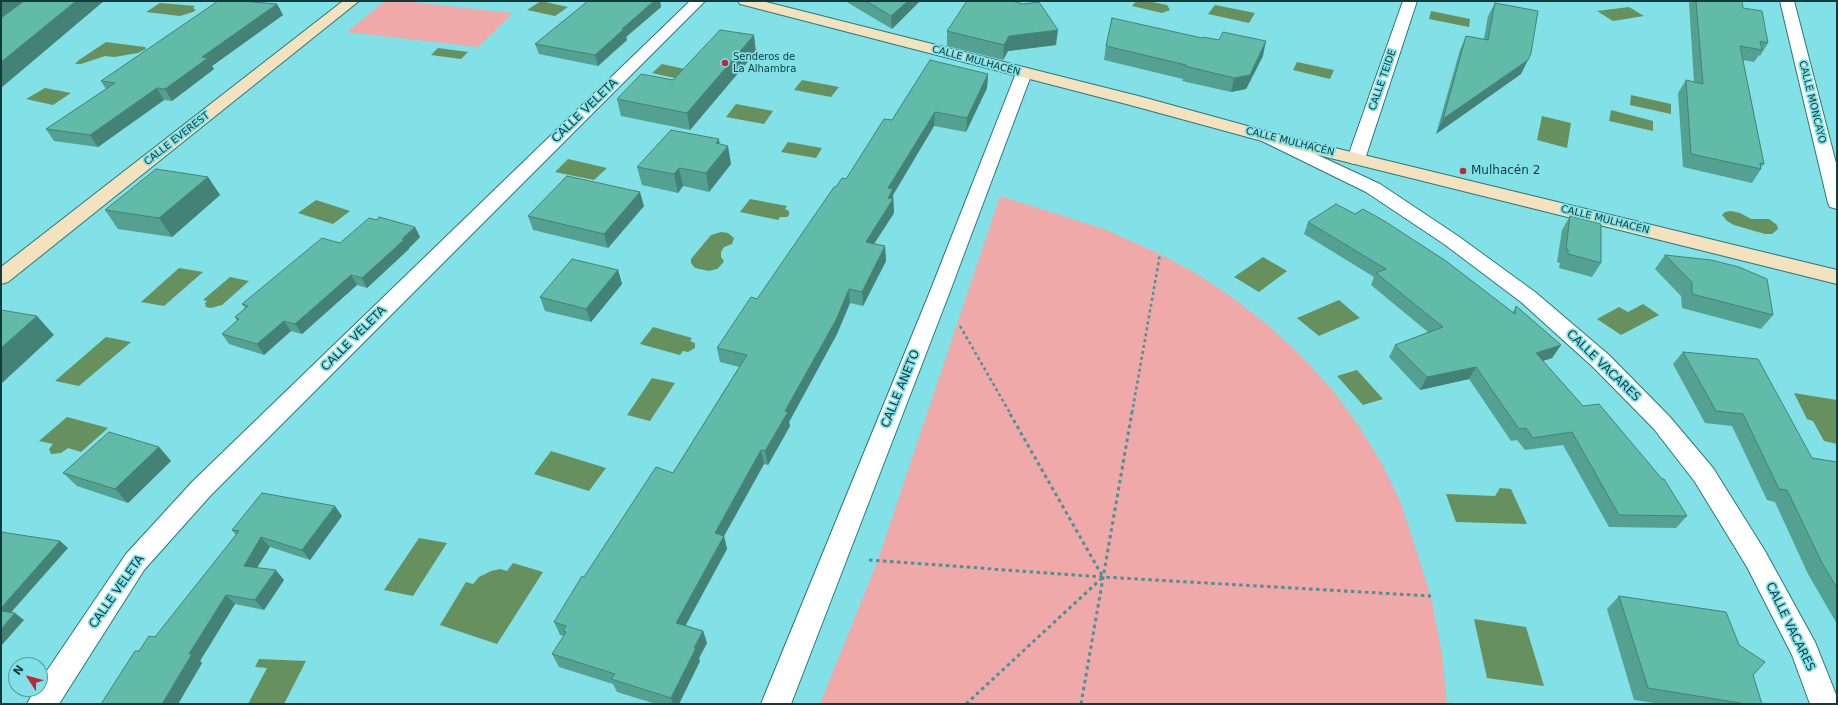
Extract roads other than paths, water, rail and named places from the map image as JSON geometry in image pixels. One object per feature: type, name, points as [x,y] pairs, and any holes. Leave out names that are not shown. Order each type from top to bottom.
[{"type":"street","name":"CALLE EVEREST","points":[[1,277],[352,1]]},
{"type":"street","name":"CALLE VELETA","points":[[42,704],[136,562],[202,488],[698,1]]},
{"type":"street","name":"CALLE MULHACÉN","points":[[745,1],[1136,101],[1268,137],[1837,277]]},
{"type":"street","name":"CALLE TEIDE","points":[[1356,159],[1410,1]]},
{"type":"street","name":"CALLE MONCAYO","points":[[1787,1],[1837,203]]},
{"type":"street","name":"CALLE ANETO","points":[[776,704],[939,294],[1024,73]]},
{"type":"street","name":"CALLE VACARES","points":[[1268,137],[1373,188],[1451,240],[1528,297],[1601,361],[1662,423],[1704,475],[1756,559],[1805,651],[1825,704]]},
{"type":"place","name":"Senderos de La Alhambra","points":[[725,63]]},
{"type":"place","name":"Mulhacén 2","points":[[1463,171]]}]
